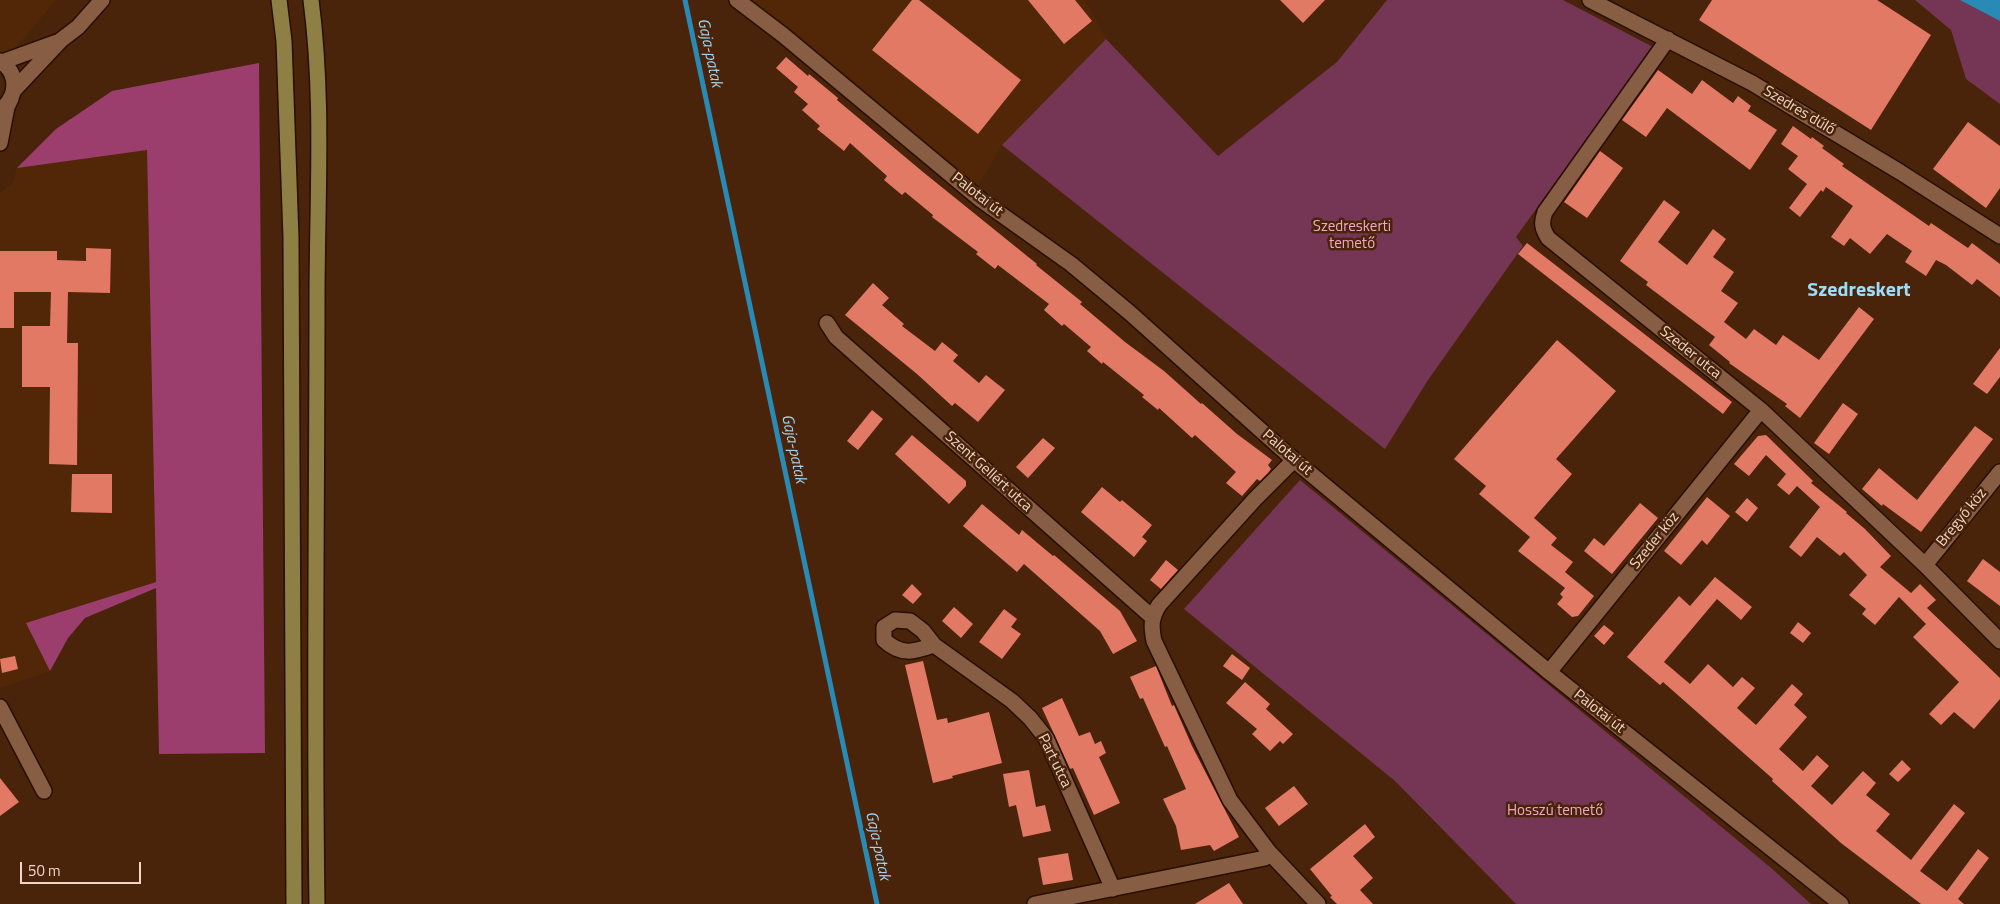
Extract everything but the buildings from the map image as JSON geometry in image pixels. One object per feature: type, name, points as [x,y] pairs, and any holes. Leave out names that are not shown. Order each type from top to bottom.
[{"type":"main road","points":[[279,0],[285,57],[291,238],[294,904]]},
{"type":"main road","points":[[311,0],[317,51],[319,133],[317,296],[317,904]]},
{"type":"street","points":[[0,110],[61,40],[78,27],[102,0]]},
{"type":"street","name":"Palotai út","points":[[737,0],[783,35],[981,200],[1071,264],[1130,313],[1294,460],[1549,672],[1841,904]]},
{"type":"street","name":"Szedres dűlő","points":[[1590,0],[1752,83],[1900,172],[2000,236]]},
{"type":"street","points":[[0,142],[7,107],[13,94],[12,74],[1,61],[61,40]]},
{"type":"street","name":"Szeder utca","points":[[1668,40],[1545,212],[1542,230],[1548,238],[1761,410],[1924,565],[2000,641]]},
{"type":"street","name":"Szent Gellért utca","points":[[827,324],[836,337],[1152,617]]},
{"type":"street","name":"Szeder köz","points":[[1549,672],[1761,410]]},
{"type":"street","points":[[1294,460],[1248,506],[1159,605],[1152,617],[1154,641],[1230,800],[1269,852],[1318,904]]},
{"type":"street","name":"Bregyó köz","points":[[1924,565],[2000,472]]},
{"type":"street","name":"Part utca","points":[[934,645],[1012,701],[1030,718],[1046,738],[1113,889]]},
{"type":"street","points":[[0,707],[44,791]]},
{"type":"street","points":[[1035,904],[1265,858],[1269,852]]},
{"type":"shaded area","points":[[0,0],[56,0],[0,66]]},
{"type":"shaded area","points":[[752,0],[1085,0],[1106,39],[1002,145],[970,200],[779,43]]},
{"type":"shaded area","points":[[259,63],[265,753],[159,754],[156,588],[85,618],[68,638],[50,671],[26,623],[156,582],[147,150],[17,168],[56,129],[112,91]]},
{"type":"shaded area","points":[[147,149],[156,582],[27,623],[50,671],[0,688],[0,193],[12,184],[17,168]]},
{"type":"green space","name":"Szedreskerti temető","points":[[1387,0],[1563,0],[1653,47],[1516,237],[1523,246],[1428,380],[1385,449],[1002,145],[1106,39],[1218,156],[1337,62]]},
{"type":"green space","points":[[1915,0],[2000,0],[2000,104],[1966,79],[1951,30]]},
{"type":"green space","name":"Hosszú temető","points":[[1300,480],[1770,867],[1811,904],[1516,904],[1395,781],[1184,609]]},
{"type":"water","points":[[1960,0],[2000,0],[2000,21]]},
{"type":"waterway","name":"Gaja-patak","points":[[685,0],[877,904]]},
{"type":"district","name":"Szedreskert","points":[[1859,291]]}]
